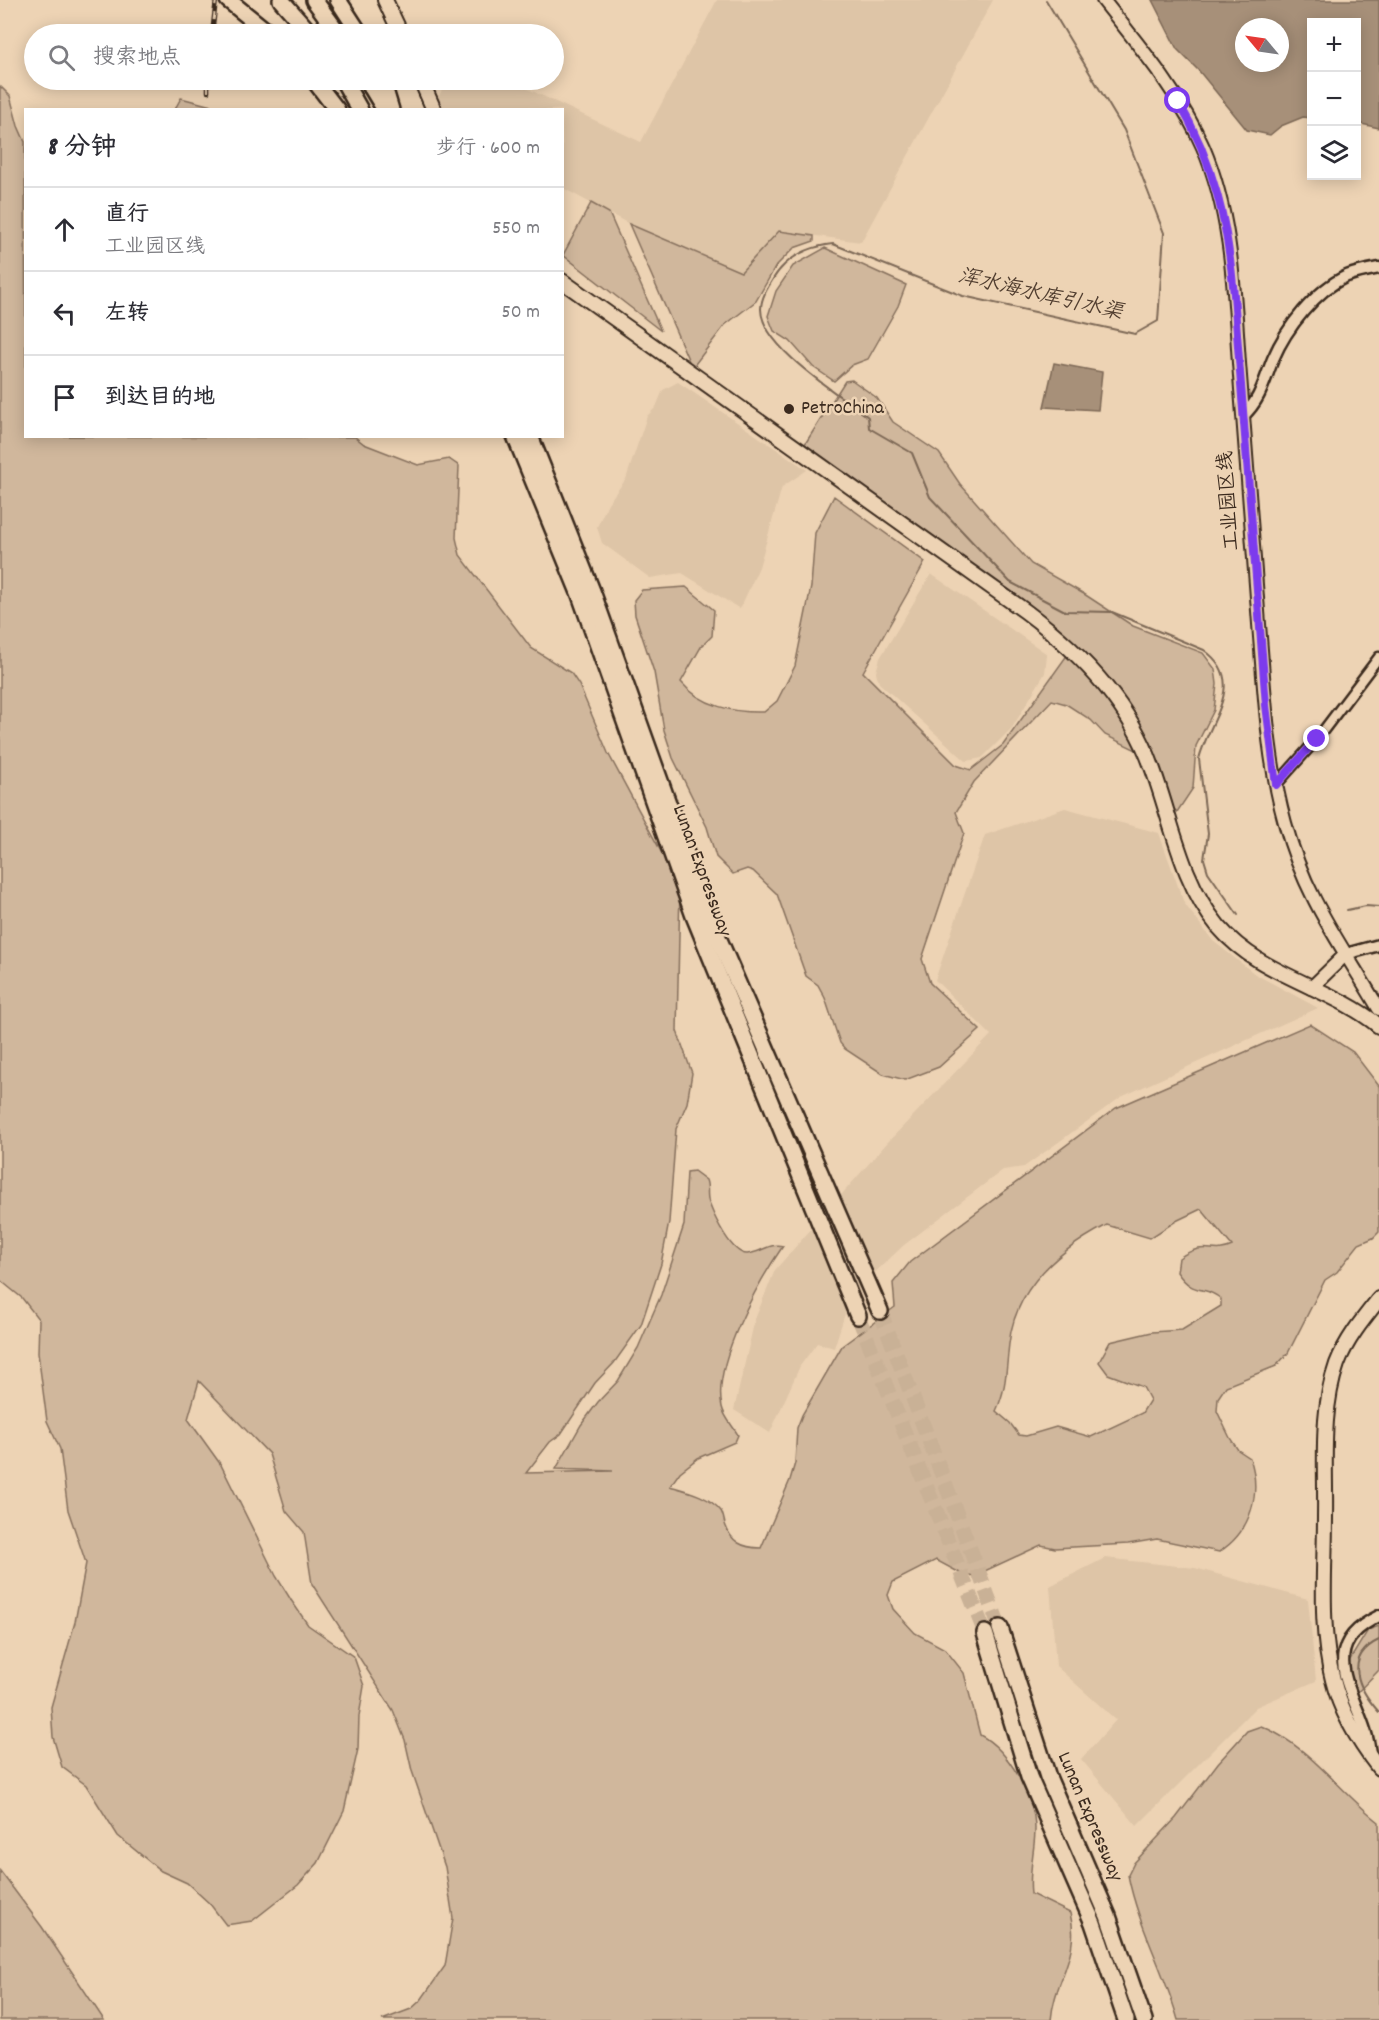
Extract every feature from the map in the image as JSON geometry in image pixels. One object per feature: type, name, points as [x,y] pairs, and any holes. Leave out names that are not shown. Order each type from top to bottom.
[{"type":"highway","points":[[228,0],[258,24]]},
{"type":"highway","points":[[281,0],[303,24]]},
{"type":"highway","points":[[314,0],[332,24]]},
{"type":"highway","points":[[338,0],[354,24]]},
{"type":"highway","points":[[385,0],[396,24]]},
{"type":"highway","points":[[322,90],[335,108]]},
{"type":"highway","points":[[349,90],[359,108]]},
{"type":"highway","points":[[373,90],[384,108]]},
{"type":"highway","points":[[385,90],[390,108]]},
{"type":"highway","points":[[426,90],[434,108]]},
{"type":"highway","points":[[564,282],[1025,611],[1071,649],[1110,691],[1139,735],[1153,769],[1187,872],[1210,915],[1228,936],[1250,955],[1276,972],[1359,1011],[1379,1026]]},
{"type":"highway","name":"Lunan Expressway","points":[[516,438],[580,595],[694,916],[858,1316]]},
{"type":"highway","name":"Lunan Expressway","points":[[531,438],[592,591],[707,912],[880,1311]]},
{"type":"highway","points":[[1379,1299],[1351,1338],[1338,1363],[1328,1410],[1324,1596],[1327,1649],[1341,1705],[1352,1729],[1379,1768]]},
{"type":"highway","name":"Lunan Expressway","points":[[1126,2020],[1093,1923],[1029,1778],[993,1630],[1048,1777],[1108,1916],[1144,2020]]},
{"type":"main road","name":"工业园区线","points":[[1103,0],[1178,101],[1211,169],[1223,211],[1231,263],[1266,705],[1276,785],[1285,825],[1304,882],[1319,913],[1379,1009]]},
{"type":"main road","points":[[1311,988],[1346,954]]},
{"type":"street","points":[[1243,416],[1262,392],[1277,350],[1301,315],[1334,284],[1348,276],[1379,268]]},
{"type":"street","points":[[1276,785],[1317,739],[1379,657]]},
{"type":"street","points":[[1346,954],[1379,945]]},
{"type":"street","points":[[1370,1756],[1367,1735],[1346,1682],[1342,1657],[1351,1636],[1379,1616]]},
{"type":"shaded area","points":[[717,0],[993,0],[861,242],[779,231],[741,272],[629,224],[564,189],[564,108],[433,108],[442,90],[530,90],[641,142]]},
{"type":"shaded area","points":[[1152,0],[1379,0],[1379,128],[1361,124],[1361,18],[1307,18],[1307,118],[1281,126],[1270,135],[1247,130],[1199,71],[1177,49]]},
{"type":"shaded area","points":[[0,86],[10,96],[24,140],[24,438],[356,438],[364,444],[418,465],[449,459],[459,466],[456,538],[460,555],[531,648],[571,673],[579,685],[608,753],[680,887],[677,1031],[692,1073],[687,1103],[676,1129],[669,1222],[661,1264],[641,1325],[614,1363],[595,1383],[561,1434],[550,1442],[526,1473],[613,1471],[556,1469],[581,1425],[618,1381],[638,1348],[661,1295],[684,1225],[687,1172],[694,1171],[706,1180],[711,1209],[735,1248],[747,1254],[774,1245],[783,1246],[751,1301],[731,1346],[724,1369],[721,1389],[722,1407],[738,1435],[735,1442],[698,1458],[680,1472],[670,1486],[710,1501],[721,1511],[727,1530],[734,1540],[748,1547],[761,1548],[790,1480],[795,1463],[797,1428],[802,1415],[842,1346],[895,1307],[893,1283],[910,1262],[1116,1108],[1310,1024],[1353,1052],[1379,1086],[1379,1232],[1373,1238],[1359,1244],[1337,1272],[1325,1280],[1288,1353],[1276,1366],[1226,1386],[1218,1398],[1217,1411],[1238,1450],[1250,1458],[1255,1485],[1251,1511],[1246,1523],[1230,1544],[1219,1552],[1157,1539],[1128,1544],[1055,1548],[1041,1545],[974,1576],[960,1573],[936,1560],[893,1582],[888,1595],[893,1609],[915,1633],[945,1649],[964,1673],[980,1735],[1000,1751],[1010,1763],[1030,1802],[1035,1829],[1030,1878],[1031,1894],[1070,1913],[1072,1928],[1070,1955],[1057,1992],[1051,2020],[382,2020],[411,2009],[421,2000],[445,1966],[453,1918],[445,1867],[412,1771],[405,1740],[393,1710],[312,1584],[304,1532],[286,1511],[269,1454],[199,1381],[188,1419],[221,1465],[276,1576],[291,1600],[308,1625],[354,1657],[364,1686],[359,1716],[358,1749],[344,1811],[318,1863],[298,1885],[252,1921],[226,1925],[210,1904],[187,1883],[161,1871],[118,1836],[86,1785],[62,1767],[53,1737],[51,1707],[75,1622],[86,1563],[68,1510],[60,1449],[47,1421],[38,1353],[39,1320],[22,1298],[0,1280]],"holes":[[[1201,1209],[1232,1246],[1225,1249],[1203,1248],[1188,1252],[1179,1258],[1177,1272],[1189,1285],[1221,1299],[1221,1306],[1182,1330],[1152,1332],[1110,1342],[1099,1362],[1108,1374],[1143,1387],[1150,1400],[1142,1413],[1091,1437],[1056,1427],[1026,1436],[1019,1435],[1010,1423],[996,1411],[1004,1386],[1013,1324],[1020,1305],[1042,1272],[1072,1246],[1107,1225],[1150,1238],[1176,1221]]]},
{"type":"shaded area","points":[[181,98],[219,108],[176,108]]},
{"type":"shaded area","points":[[591,203],[609,213],[661,331],[564,256]]},
{"type":"shaded area","points":[[629,224],[741,272],[779,231],[814,236],[814,241],[794,248],[776,266],[756,301],[725,325],[692,368]]},
{"type":"shaded area","points":[[825,248],[906,285],[898,306],[868,359],[852,365],[834,381],[813,367],[790,341],[774,331],[768,316],[776,291],[793,266]]},
{"type":"shaded area","points":[[1054,363],[1102,372],[1098,410],[1044,407]]},
{"type":"shaded area","points":[[852,380],[877,398],[893,422],[939,453],[960,484],[1031,564],[1084,594],[1133,626],[1203,653],[1215,669],[1217,684],[1214,710],[1196,746],[1193,788],[1177,812],[1172,807],[1164,778],[1155,759],[1105,735],[1091,720],[1066,704],[1052,700],[974,782],[956,812],[964,833],[922,959],[930,983],[980,1030],[939,1067],[905,1080],[883,1074],[845,1049],[840,1043],[825,998],[818,985],[806,976],[777,894],[753,871],[747,869],[733,874],[716,857],[707,827],[673,758],[664,730],[654,672],[635,615],[634,600],[642,590],[686,587],[714,610],[712,636],[701,647],[681,682],[698,697],[719,706],[741,711],[764,712],[777,701],[795,666],[811,587],[815,533],[834,496],[925,562],[863,672],[956,765],[971,770],[1003,745],[1073,647],[846,473],[824,462],[805,444],[845,381]]},
{"type":"shaded area","points":[[678,382],[807,470],[782,487],[759,567],[740,609],[682,573],[650,578],[602,543],[597,527],[608,503],[626,479],[647,416],[656,407],[663,390]]},
{"type":"shaded area","points":[[931,574],[1047,654],[1045,673],[1012,728],[982,758],[966,761],[879,683],[876,672],[880,658]]},
{"type":"shaded area","points":[[1065,808],[1159,833],[1184,903],[1213,941],[1255,974],[1318,1008],[1121,1097],[1024,1167],[1003,1170],[904,1245],[851,1295],[834,1348],[817,1343],[800,1366],[770,1433],[734,1410],[755,1319],[775,1270],[887,1143],[991,1035],[935,980],[985,835]]},
{"type":"shaded area","points":[[1105,1558],[1195,1568],[1308,1599],[1316,1681],[1256,1707],[1137,1826],[1081,1759],[1116,1720],[1056,1666],[1050,1586]]},
{"type":"shaded area","points":[[1379,1626],[1379,1670],[1352,1698],[1345,1668],[1368,1630]]},
{"type":"shaded area","points":[[1261,1726],[1278,1734],[1309,1757],[1379,1822],[1379,2020],[1178,2020],[1138,1912],[1128,1875],[1134,1863],[1176,1818],[1218,1763],[1247,1731]]},
{"type":"shaded area","points":[[0,1871],[42,1927],[104,2020],[0,2020]]},
{"type":"waterway","name":"浑水海水库引水渠","points":[[1046,0],[1124,130],[1164,233],[1158,321],[1135,334],[963,296],[833,244],[807,250],[785,264],[767,289],[762,301],[764,324],[787,354],[868,417],[869,428],[912,453],[930,497],[1010,582],[1065,611],[1112,612],[1204,650],[1217,662],[1223,675],[1225,689],[1199,759],[1208,834],[1204,859],[1208,872],[1238,915]]},
{"type":"waterway","name":"浑水海水库引水渠","points":[[1347,910],[1366,906],[1379,907]]},
{"type":"waterway","name":"浑水海水库引水渠","points":[[1379,1640],[1368,1647],[1361,1655],[1358,1664],[1360,1684],[1379,1712]]},
{"type":"tunnel","points":[[880,1311],[1000,1628]]},
{"type":"tunnel","points":[[858,1316],[985,1633]]},
{"type":"railway","points":[[213,24],[216,0]]},
{"type":"place","name":"PetroChina","points":[[789,409]]},
{"type":"route","points":[[1178,101],[1191,123],[1211,169],[1227,229],[1266,705],[1276,785],[1317,739]]}]
